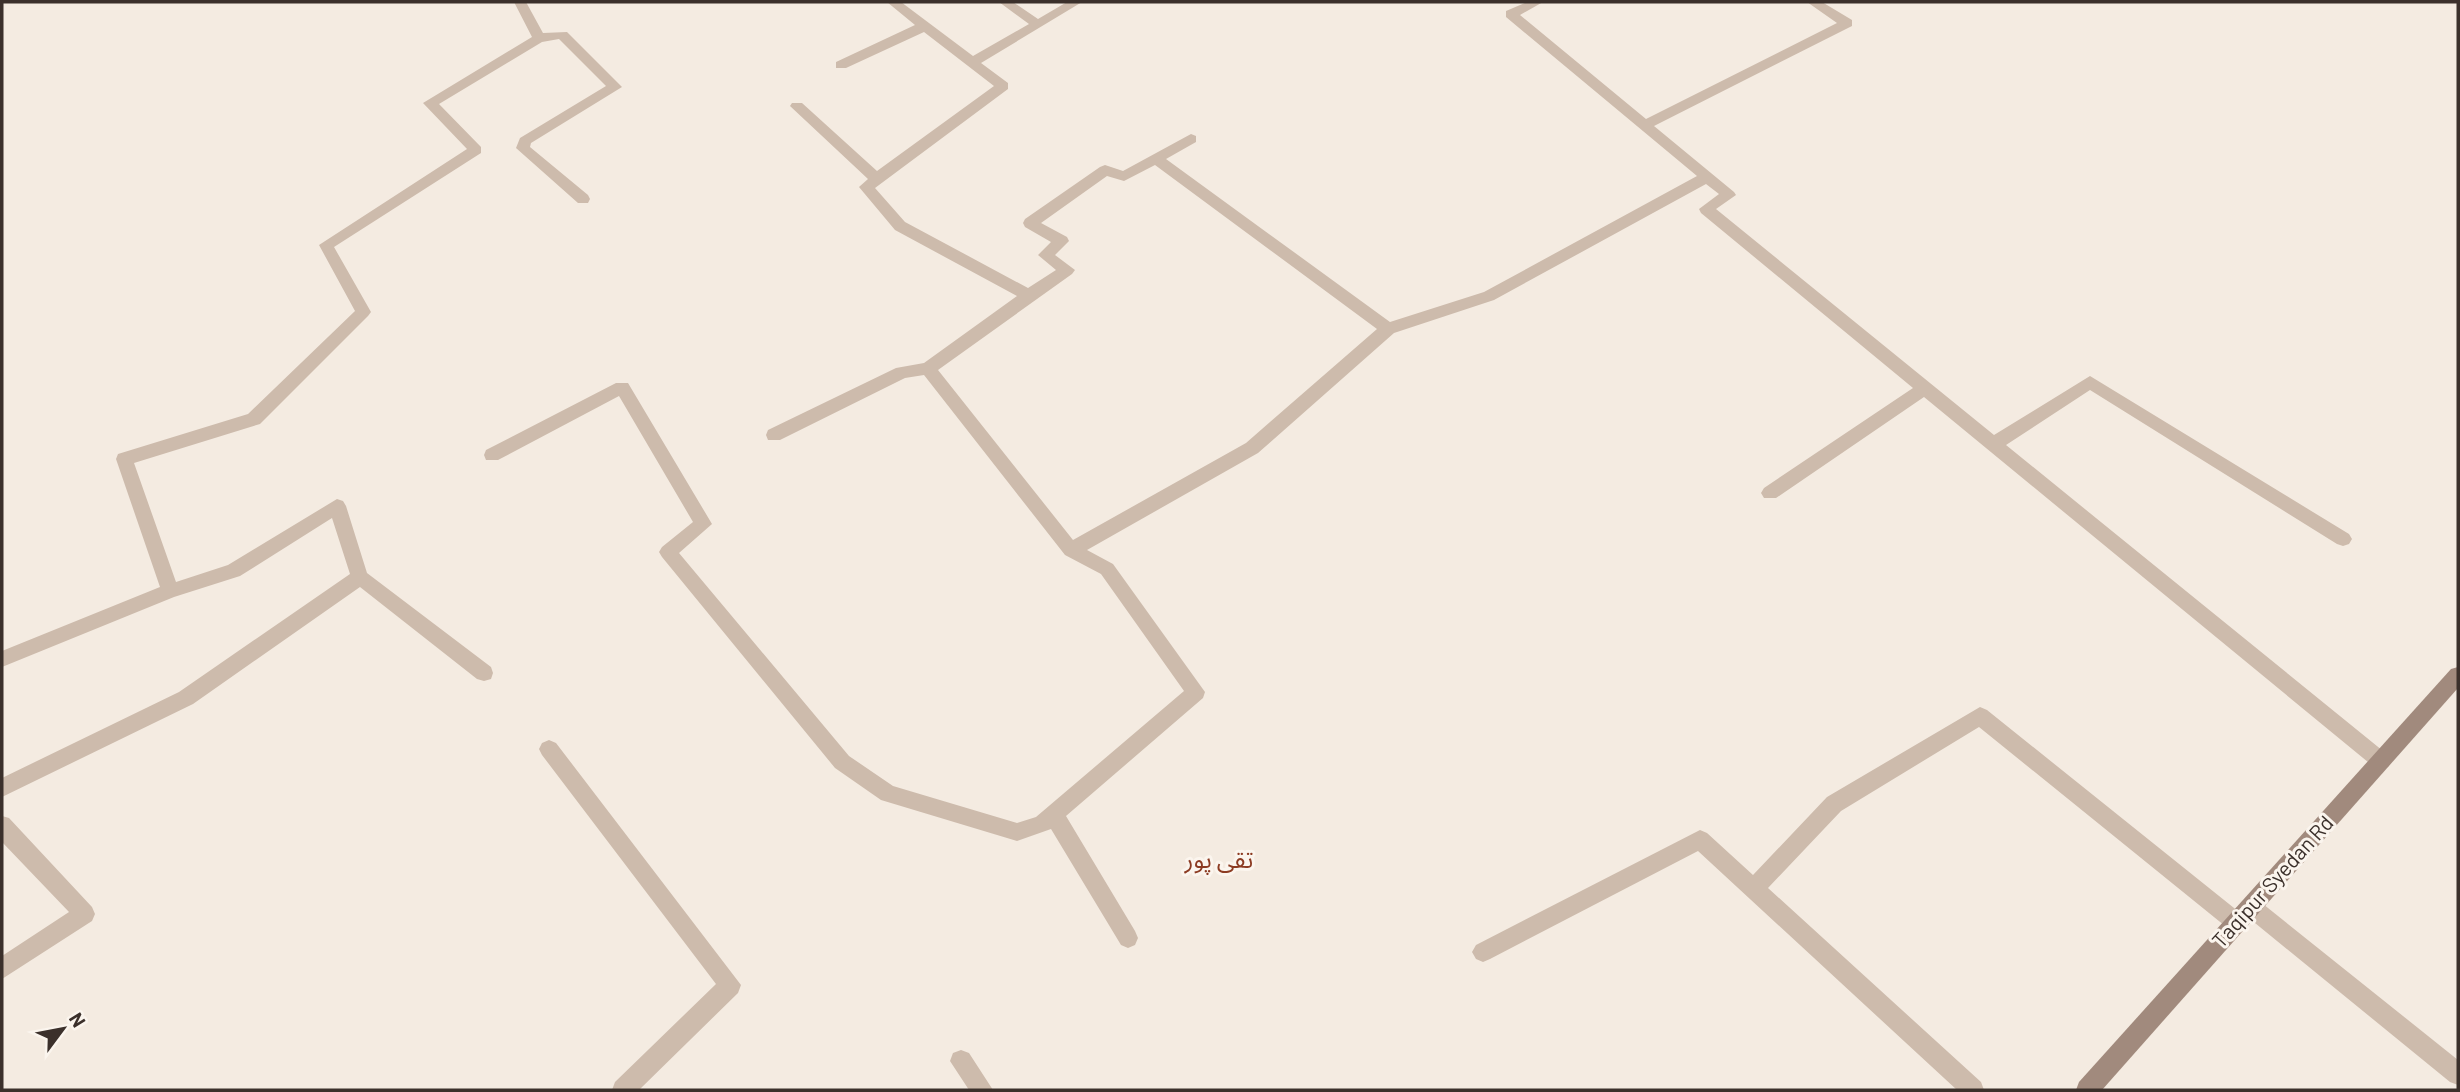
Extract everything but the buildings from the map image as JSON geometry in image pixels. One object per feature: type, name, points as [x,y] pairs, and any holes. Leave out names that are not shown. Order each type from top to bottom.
[{"type":"street","points":[[520,2],[539,38]]},
{"type":"street","points":[[893,2],[1003,86],[866,187],[900,226],[1030,295]]},
{"type":"street","points":[[1005,2],[1037,24]]},
{"type":"street","points":[[972,62],[1076,2]]},
{"type":"street","points":[[1537,2],[1511,14],[1729,195],[1706,209],[2381,761]]},
{"type":"street","points":[[1644,125],[1847,23],[1813,2]]},
{"type":"street","points":[[841,65],[925,26]]},
{"type":"street","points":[[170,591],[124,459],[254,419],[363,312],[326,245],[477,150],[430,103],[539,38],[562,35],[615,87],[525,141],[523,148],[583,199]]},
{"type":"street","points":[[797,106],[877,179]]},
{"type":"street","points":[[774,435],[902,372],[928,369],[1067,270],[1045,255],[1062,241],[1030,223],[1105,170],[1124,176],[1191,139]]},
{"type":"street","points":[[1156,159],[1388,329]]},
{"type":"street","points":[[1071,551],[1252,448],[1388,329],[1489,296],[1707,177]]},
{"type":"street","points":[[492,455],[622,387],[703,524],[668,552],[842,762],[888,793],[1017,832],[1042,824],[1195,692],[1107,569],[1071,551],[928,369]]},
{"type":"street","points":[[1994,444],[2090,382],[2343,540]]},
{"type":"street","points":[[1770,493],[1925,388]]},
{"type":"street","points":[[2,659],[170,591],[234,571],[337,506],[360,577],[484,673]]},
{"type":"street","points":[[2,788],[186,698],[360,577]]},
{"type":"street","name":"Taqipur Syedan Rd","points":[[2087,1090],[2458,674]]},
{"type":"street","points":[[1753,889],[1834,804],[1980,716],[2458,1074]]},
{"type":"street","points":[[549,749],[730,985],[623,1090]]},
{"type":"street","points":[[1053,814],[1128,939]]},
{"type":"street","points":[[2,825],[85,914],[2,968]]},
{"type":"street","points":[[1483,952],[1700,840],[1973,1090]]},
{"type":"street","points":[[961,1061],[982,1090]]},
{"type":"district","name":"تقی پور","points":[[1219,860]]}]
